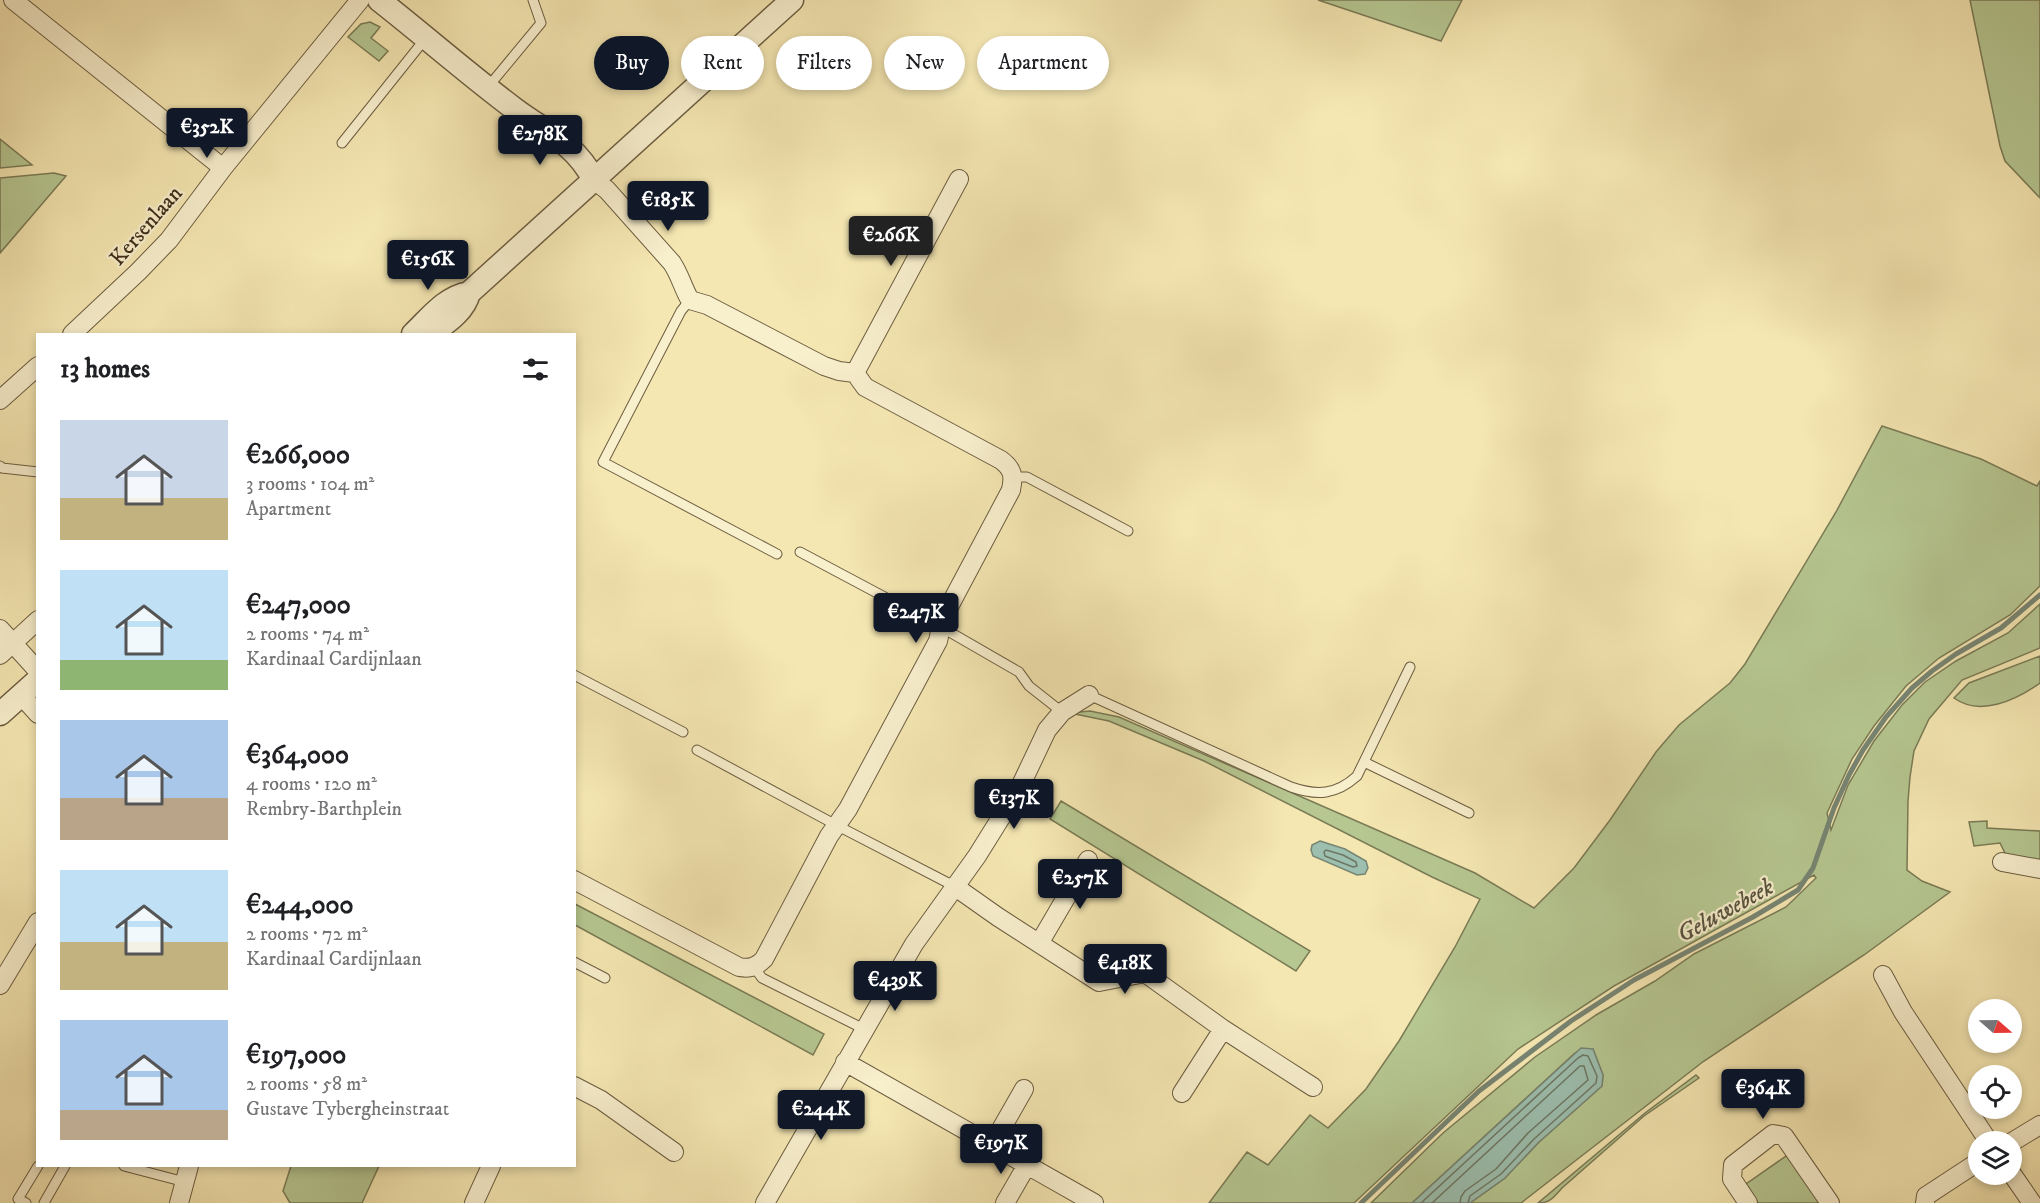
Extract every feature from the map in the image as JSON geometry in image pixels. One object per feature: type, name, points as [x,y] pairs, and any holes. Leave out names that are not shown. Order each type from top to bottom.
[{"type":"street","points":[[14,0],[224,168]]},
{"type":"street","name":"Kersenlaan","points":[[73,333],[169,240],[360,0]]},
{"type":"street","points":[[379,0],[517,111],[567,166],[600,185],[672,263],[680,275],[690,300],[707,305],[825,366],[855,373],[865,387],[1001,460],[1009,466],[1014,477],[1011,490],[943,618],[938,641],[848,809],[829,836],[764,959],[754,967],[739,967],[576,881]]},
{"type":"street","points":[[414,333],[443,305],[459,294],[469,293],[600,185],[792,0]]},
{"type":"street","points":[[855,373],[959,179]]},
{"type":"street","points":[[432,333],[453,317],[466,303],[469,293]]},
{"type":"street","points":[[0,400],[36,368]]},
{"type":"street","points":[[7,649],[36,622]]},
{"type":"street","points":[[0,628],[7,649],[36,670]]},
{"type":"street","points":[[0,714],[36,682]]},
{"type":"street","points":[[765,1203],[914,944],[977,856],[1020,787],[1047,730],[1062,712],[1089,694]]},
{"type":"street","points":[[21,695],[36,712]]},
{"type":"street","points":[[1040,942],[1088,860]]},
{"type":"street","points":[[2002,861],[2040,869]]},
{"type":"street","points":[[954,886],[1099,982],[1145,973],[1223,1029],[1313,1087]]},
{"type":"street","points":[[0,985],[36,925]]},
{"type":"street","points":[[1883,975],[1903,1012],[1982,1131]]},
{"type":"street","points":[[1182,1093],[1223,1029]]},
{"type":"street","points":[[845,1062],[1094,1203]]},
{"type":"street","points":[[576,1087],[601,1100],[674,1152]]},
{"type":"street","points":[[992,1145],[1024,1089]]},
{"type":"street","points":[[2022,1136],[2040,1125]]},
{"type":"street","points":[[1748,1203],[1732,1179],[1733,1165],[1773,1134],[1784,1136],[1830,1203]]},
{"type":"street","points":[[1005,1203],[1027,1165]]},
{"type":"street","points":[[474,1203],[492,1167]]},
{"type":"street","points":[[1924,1203],[1926,1196],[1968,1169]]},
{"type":"street","points":[[179,1203],[187,1174]]},
{"type":"street","points":[[2020,1185],[2032,1203]]},
{"type":"lane","points":[[488,87],[541,23],[533,0]]},
{"type":"lane","points":[[342,143],[426,37]]},
{"type":"lane","points":[[690,300],[681,311],[603,462],[777,554]]},
{"type":"lane","points":[[0,466],[36,472]]},
{"type":"lane","points":[[1014,477],[1027,477],[1128,531]]},
{"type":"lane","points":[[800,552],[941,627],[1019,672],[1029,686],[1062,712]]},
{"type":"lane","points":[[1089,694],[1303,791],[1316,793],[1345,787],[1357,776],[1410,667]]},
{"type":"lane","points":[[576,676],[683,732]]},
{"type":"lane","points":[[697,750],[954,886]]},
{"type":"lane","points":[[1364,762],[1470,813]]},
{"type":"lane","points":[[577,964],[605,978]]},
{"type":"lane","points":[[754,967],[762,978],[864,1029]]},
{"type":"lane","points":[[26,1203],[18,1199],[37,1167]]},
{"type":"lane","points":[[44,1203],[64,1167]]},
{"type":"lane","points":[[132,1167],[187,1174]]},
{"type":"green space","points":[[1318,0],[1462,0],[1441,41]]},
{"type":"green space","points":[[1970,0],[2040,0],[2040,198],[2005,161]]},
{"type":"green space","points":[[370,22],[380,27],[371,38],[388,51],[379,61],[348,37],[361,24]]},
{"type":"green space","points":[[0,139],[32,165],[0,168]]},
{"type":"green space","points":[[54,173],[66,176],[0,253],[0,178]]},
{"type":"green space","points":[[1882,426],[1981,459],[2037,486],[2040,481],[2040,586],[2010,615],[1939,658],[1906,686],[1874,726],[1852,759],[1827,813],[1831,830],[1848,785],[1874,741],[1902,705],[1925,682],[1956,661],[2008,633],[2040,604],[2040,648],[1962,680],[1929,719],[1914,751],[1908,801],[1907,870],[1922,881],[1950,892],[1864,955],[1704,1061],[1521,1203],[1470,1203],[1505,1178],[1538,1143],[1602,1086],[1603,1075],[1593,1049],[1575,1053],[1412,1203],[1371,1203],[1443,1133],[1535,1057],[1596,1015],[1655,981],[1694,954],[1786,907],[1816,878],[1814,875],[1614,986],[1518,1049],[1354,1203],[1209,1203],[1247,1152],[1268,1165],[1310,1115],[1328,1128],[1366,1089],[1399,1041],[1455,947],[1480,899],[1204,761],[1109,721],[1070,713],[1090,711],[1119,717],[1475,873],[1534,908],[1574,868],[1656,752],[1679,725],[1730,683],[1745,664],[1836,512]]},
{"type":"green space","points":[[2040,656],[2040,683],[2020,695],[1986,706],[1964,704],[1954,698],[1969,683]]},
{"type":"green space","points":[[1061,801],[1310,951],[1296,971],[1050,819]]},
{"type":"green space","points":[[1987,821],[1987,828],[2040,831],[2040,862],[2006,855],[2000,843],[1974,846],[1969,822]]},
{"type":"green space","points":[[576,905],[824,1034],[813,1055],[576,926]]},
{"type":"green space","points":[[1696,1075],[1699,1078],[1644,1116],[1552,1199],[1538,1203],[1645,1113]]},
{"type":"green space","points":[[1789,1154],[1822,1203],[1758,1203],[1746,1184]]},
{"type":"green space","points":[[291,1167],[379,1167],[362,1203],[290,1203],[283,1191]]},
{"type":"water","points":[[1320,841],[1345,849],[1366,861],[1368,868],[1365,874],[1357,875],[1313,856],[1312,845]]},
{"type":"water","points":[[1581,1048],[1593,1049],[1603,1075],[1602,1086],[1538,1143],[1505,1178],[1470,1203],[1412,1203]]},
{"type":"waterway","name":"Geluwebeek","points":[[1361,1203],[1479,1091],[1571,1021],[1634,980],[1753,917],[1798,890],[1813,868],[1834,808],[1849,775],[1886,717],[1912,688],[1932,671],[2001,628],[2040,595]]}]
